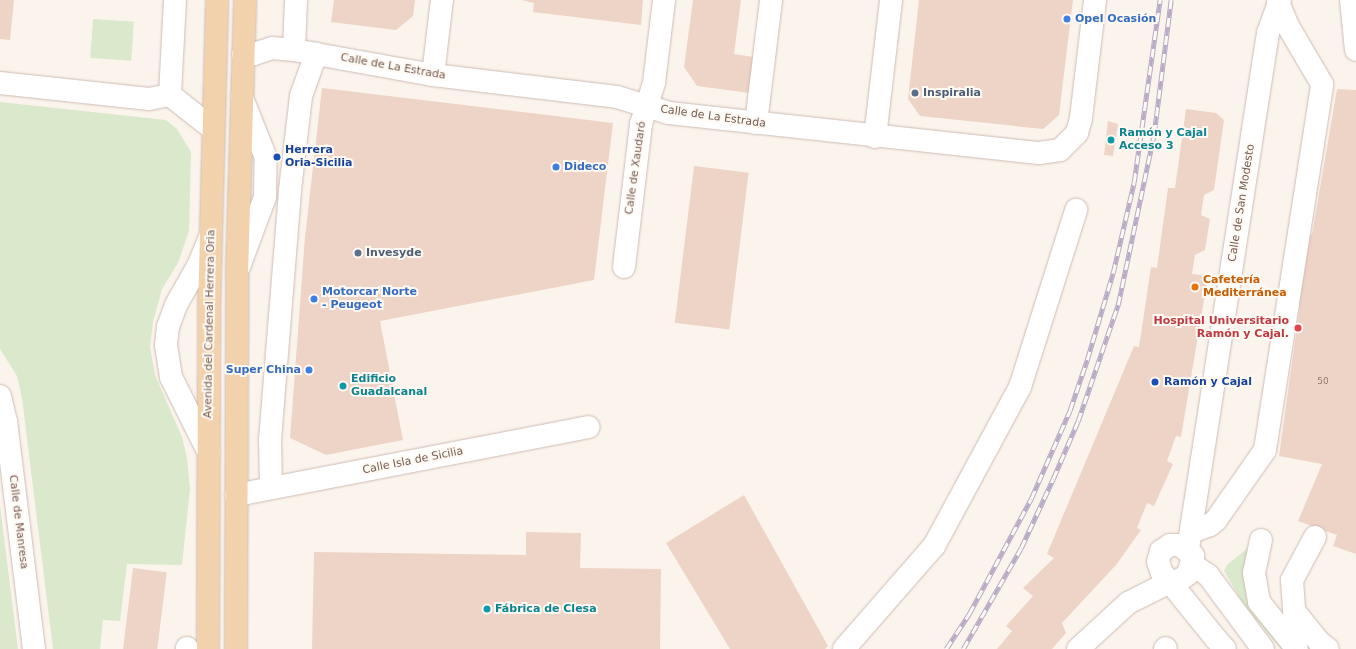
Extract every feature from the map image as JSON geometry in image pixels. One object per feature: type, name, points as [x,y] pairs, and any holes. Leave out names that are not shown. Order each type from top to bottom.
[{"type":"main road","name":"Avenida del Cardenal Herrera Oria","points":[[194,649],[209,453],[210,236],[217,0]]},
{"type":"main road","points":[[236,649],[237,274],[245,0]]},
{"type":"street","points":[[170,95],[175,0]]},
{"type":"street","points":[[294,50],[296,0]]},
{"type":"street","points":[[433,75],[442,0]]},
{"type":"street","name":"Calle de Xaudaró","points":[[624,267],[641,124],[654,84],[664,0]]},
{"type":"street","points":[[756,124],[771,0]]},
{"type":"street","points":[[875,137],[891,0]]},
{"type":"street","name":"Calle de La Estrada","points":[[243,54],[254,54],[272,48],[294,50],[433,75],[617,97],[669,113],[875,137],[1039,153],[1060,150],[1077,133],[1081,118],[1095,0]]},
{"type":"street","points":[[1351,0],[1356,50]]},
{"type":"street","points":[[1078,649],[1128,603],[1170,582],[1180,580],[1188,574],[1190,549],[1216,520],[1265,450],[1322,84],[1288,26],[1279,1]]},
{"type":"street","name":"Calle de San Modesto","points":[[1190,549],[1268,33],[1279,1]]},
{"type":"street","points":[[271,487],[270,440],[290,190],[302,96],[316,54]]},
{"type":"street","points":[[0,83],[149,99],[170,95],[213,129]]},
{"type":"street","points":[[844,649],[934,546],[1020,387],[1076,210]]},
{"type":"street","points":[[209,453],[171,377],[166,345],[168,327],[176,305],[199,264],[210,236]]},
{"type":"street","name":"Calle de Manresa","points":[[0,396],[6,421],[34,649]]},
{"type":"street","name":"Calle Isla de Sicilia","points":[[236,495],[271,487],[589,427]]},
{"type":"street","points":[[1315,537],[1292,580],[1294,611],[1319,642],[1328,649]]},
{"type":"street","points":[[1261,540],[1254,573],[1259,602],[1297,649]]},
{"type":"street","points":[[1225,649],[1170,582],[1158,562],[1161,551],[1170,545],[1180,545],[1190,549],[1263,649]]},
{"type":"green space","points":[[93,19],[134,22],[131,61],[90,58]]},
{"type":"green space","points":[[0,102],[166,120],[177,129],[191,152],[189,231],[178,263],[162,289],[153,322],[150,347],[155,375],[182,437],[187,458],[190,489],[182,565],[127,564],[120,621],[103,620],[100,649],[53,649],[22,398],[17,376],[0,349]]},
{"type":"green space","points":[[0,505],[18,649],[0,649]]},
{"type":"green space","points":[[1249,547],[1253,606],[1269,632],[1287,649],[1281,649],[1244,605],[1224,571],[1227,565]]},
{"type":"building","points":[[0,0],[14,0],[10,40],[0,39]]},
{"type":"building","points":[[334,0],[415,0],[413,16],[396,30],[331,22]]},
{"type":"building","points":[[521,0],[643,0],[641,25],[533,12],[534,3]]},
{"type":"building","points":[[693,0],[741,0],[734,54],[754,57],[750,93],[697,86],[684,67]]},
{"type":"building","points":[[919,0],[1073,0],[1059,115],[1043,129],[920,116],[908,99]]},
{"type":"building","points":[[322,88],[613,123],[594,280],[380,321],[403,440],[326,455],[290,438],[305,237]]},
{"type":"building","points":[[1337,89],[1356,90],[1356,554],[1333,546],[1337,535],[1298,521],[1322,464],[1279,456],[1300,306],[1277,302],[1288,231],[1312,235]]},
{"type":"building","name":"Ramón y Cajal","points":[[1186,109],[1216,113],[1224,120],[1214,190],[1204,195],[1201,215],[1210,219],[1205,250],[1195,255],[1192,274],[1208,276],[1181,437],[1176,436],[1167,461],[1173,464],[1154,506],[1147,503],[1137,528],[1141,530],[1116,565],[1062,623],[1066,633],[1052,649],[997,649],[1012,631],[1006,626],[1033,596],[1023,588],[1054,558],[1047,554],[1134,346],[1139,347],[1151,267],[1157,268],[1168,188],[1175,188]]},
{"type":"building","name":"Ramón y Cajal Acceso 3","points":[[1108,121],[1118,124],[1113,156],[1104,155]]},
{"type":"building","points":[[694,166],[749,173],[729,330],[675,323]]},
{"type":"building","points":[[744,495],[828,646],[825,649],[730,649],[666,543]]},
{"type":"building","name":"Fábrica de Clesa","points":[[526,532],[581,533],[580,568],[661,569],[660,649],[312,649],[314,552],[526,555]]},
{"type":"building","points":[[133,568],[167,572],[157,649],[123,649]]},
{"type":"railway","points":[[946,649],[969,614],[1031,499],[1070,410],[1087,360],[1113,273],[1134,182],[1160,0]]},
{"type":"railway","points":[[963,649],[1021,548],[1053,479],[1078,421],[1118,305],[1154,134],[1171,0]]},
{"type":"place","name":"Opel Ocasión","points":[[1067,19]]},
{"type":"place","name":"Inspiralia","points":[[915,93]]},
{"type":"place","name":"Ramón y Cajal Acceso 3","points":[[1111,140]]},
{"type":"place","name":"Herrera Oria-Sicilia","points":[[277,157]]},
{"type":"place","name":"Dideco","points":[[556,167]]},
{"type":"place","name":"Invesyde","points":[[358,253]]},
{"type":"place","name":"Cafetería Mediterránea","points":[[1195,287]]},
{"type":"place","name":"Motorcar Norte - Peugeot","points":[[314,299]]},
{"type":"place","name":"Hospital Universitario Ramón y Cajal.","points":[[1298,328]]},
{"type":"place","name":"Super China","points":[[309,370]]},
{"type":"place","name":"Ramón y Cajal","points":[[1155,382]]},
{"type":"place","name":"Edificio Guadalcanal","points":[[343,386]]},
{"type":"place","name":"Fábrica de Clesa","points":[[487,609]]}]
